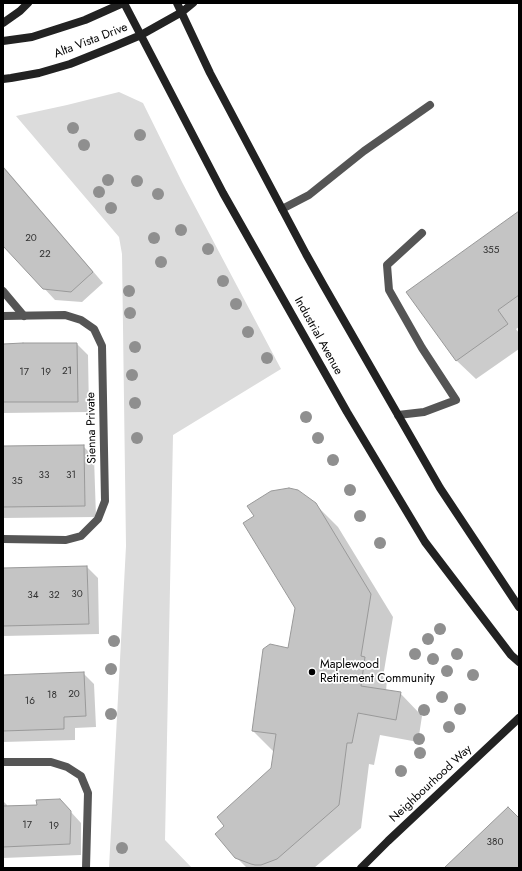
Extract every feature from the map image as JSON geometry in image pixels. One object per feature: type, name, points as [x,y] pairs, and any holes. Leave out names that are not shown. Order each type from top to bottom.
[{"type":"main road","points":[[3,23],[20,11],[28,3]]},
{"type":"main road","name":"Industrial Avenue","points":[[124,3],[227,200],[347,412],[425,542],[511,655],[519,662]]},
{"type":"main road","name":"Alta Vista Drive","points":[[3,41],[32,37],[57,30],[124,3]]},
{"type":"main road","points":[[177,3],[210,73],[306,254],[440,488],[519,607]]},
{"type":"main road","name":"Alta Vista Drive","points":[[3,79],[39,73],[70,64],[141,35],[182,12],[193,3]]},
{"type":"main road","name":"Neighbourhood Way","points":[[362,868],[388,841],[519,718]]},
{"type":"street","points":[[282,209],[309,195],[364,151],[430,104]]},
{"type":"street","points":[[398,415],[424,412],[456,400],[422,348],[389,290],[387,265],[422,233]]},
{"type":"street","points":[[3,291],[24,316]]},
{"type":"street","name":"Sienna Private","points":[[3,316],[65,315],[81,320],[94,329],[102,346],[105,501],[98,519],[81,536],[66,540],[3,539]]},
{"type":"street","points":[[3,762],[51,762],[67,766],[81,776],[88,793],[86,868]]},
{"type":"shaded area","points":[[119,92],[143,103],[182,182],[281,369],[173,435],[165,840],[192,868],[109,868],[126,546],[122,254],[119,237],[16,116]]},
{"type":"building","points":[[3,167],[93,272],[71,292],[43,289],[3,246]]},
{"type":"building","points":[[519,211],[519,295],[498,310],[508,324],[456,361],[406,292]]},
{"type":"building","points":[[77,343],[78,402],[3,402],[3,344]]},
{"type":"building","points":[[84,445],[85,506],[3,507],[3,446]]},
{"type":"building","name":"Maplewood Retirement Community","points":[[289,488],[298,490],[316,503],[371,594],[361,656],[365,657],[361,686],[401,692],[396,720],[358,713],[352,743],[347,743],[339,805],[277,859],[261,865],[255,865],[235,858],[215,834],[224,826],[217,817],[271,768],[276,734],[252,731],[263,649],[270,644],[288,648],[295,608],[243,523],[254,516],[247,506],[271,491]]},
{"type":"building","points":[[87,566],[89,624],[3,626],[3,568]]},
{"type":"building","points":[[84,672],[86,716],[64,717],[64,729],[3,731],[3,675]]},
{"type":"building","points":[[60,799],[71,811],[70,844],[3,847],[3,806],[37,805],[36,800]]},
{"type":"building","points":[[508,807],[519,818],[519,868],[444,868]]},
{"type":"place","name":"Maplewood Retirement Community","points":[[312,672]]}]
